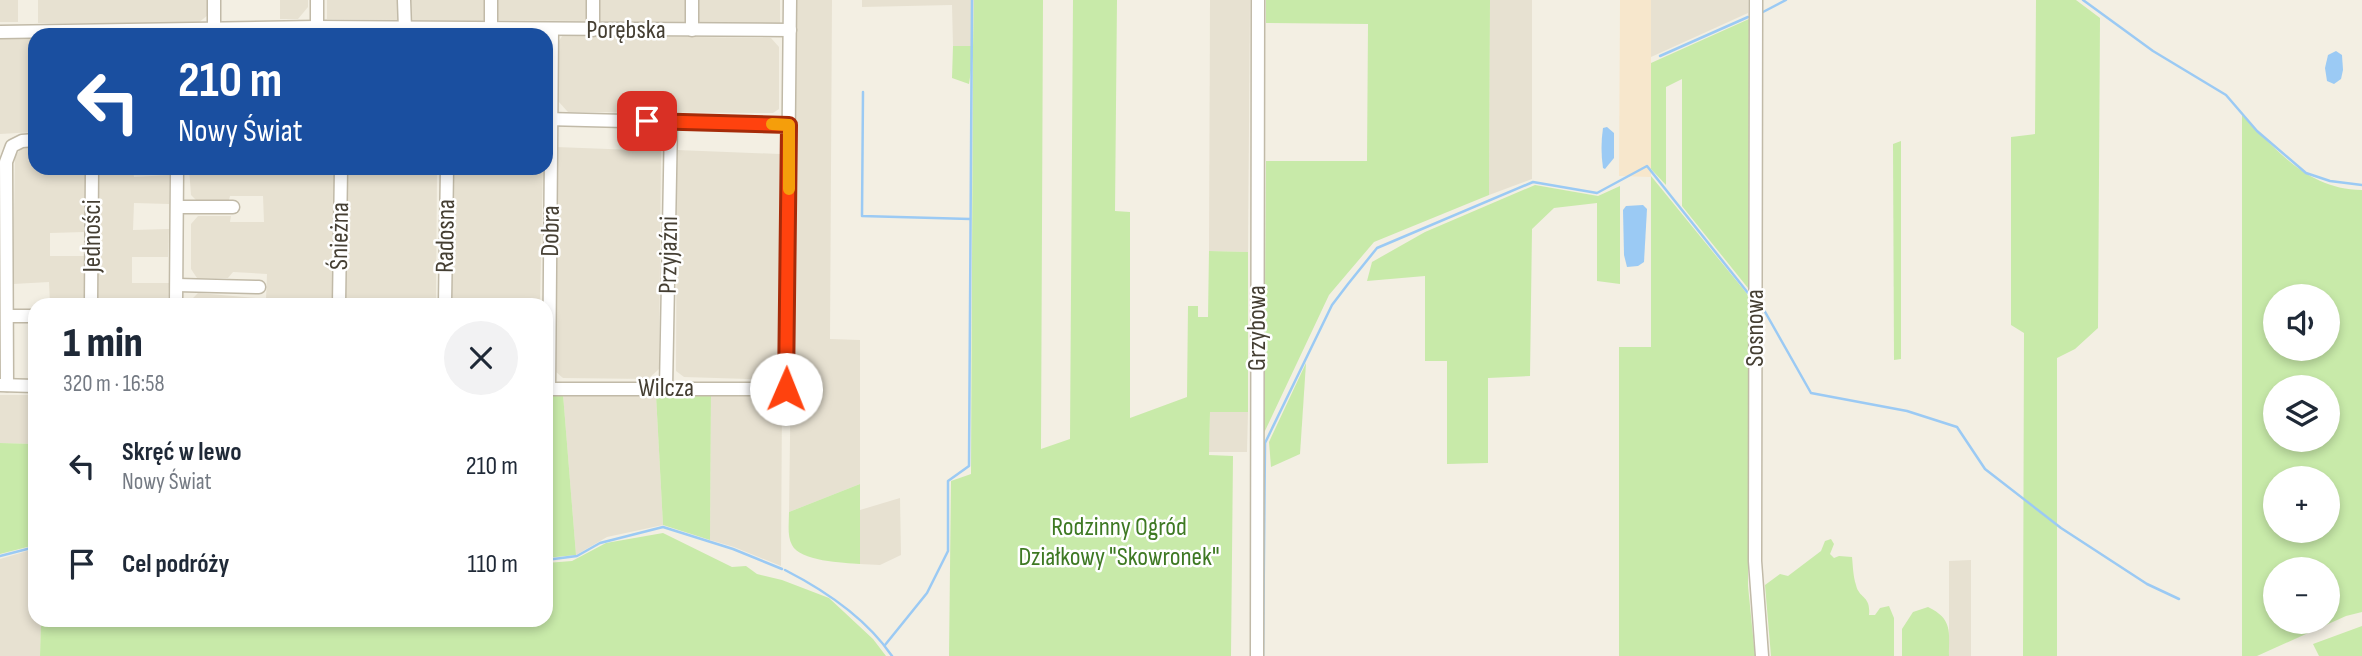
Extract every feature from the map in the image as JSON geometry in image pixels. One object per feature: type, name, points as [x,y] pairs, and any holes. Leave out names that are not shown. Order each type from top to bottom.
[{"type":"street","points":[[214,0],[214,28]]},
{"type":"street","points":[[317,0],[317,27]]},
{"type":"street","points":[[404,0],[405,28]]},
{"type":"street","points":[[491,0],[491,28]]},
{"type":"street","points":[[593,0],[593,30]]},
{"type":"street","points":[[692,0],[692,30]]},
{"type":"street","points":[[553,119],[789,125],[790,0]]},
{"type":"street","name":"Grzybowa","points":[[1257,656],[1258,0]]},
{"type":"street","name":"Sosnowa","points":[[1756,0],[1755,561],[1762,656]]},
{"type":"street","name":"Porębska","points":[[214,28],[322,28]]},
{"type":"street","name":"Porębska","points":[[553,30],[789,30]]},
{"type":"street","name":"Porębska","points":[[0,32],[28,32]]},
{"type":"street","name":"Przyjaźni","points":[[666,388],[671,122]]},
{"type":"street","name":"Wilcza","points":[[553,389],[786,389],[789,125]]},
{"type":"street","points":[[28,141],[12,146],[6,162],[7,316],[4,385],[28,386]]},
{"type":"street","name":"Jedności","points":[[91,298],[92,175]]},
{"type":"street","points":[[176,298],[177,175]]},
{"type":"street","name":"Śnieżna","points":[[339,298],[341,175]]},
{"type":"street","name":"Radosna","points":[[445,298],[447,175]]},
{"type":"street","name":"Dobra","points":[[548,298],[549,175]]},
{"type":"street","points":[[178,207],[233,207]]},
{"type":"street","points":[[177,285],[259,287]]},
{"type":"street","points":[[7,316],[28,316]]},
{"type":"shaded area","points":[[0,0],[18,0],[18,22],[0,22]]},
{"type":"shaded area","points":[[38,0],[208,0],[208,15],[198,23],[38,23]]},
{"type":"shaded area","points":[[280,0],[308,0],[308,7],[298,19],[280,19]]},
{"type":"shaded area","points":[[327,0],[400,0],[399,20],[327,19]]},
{"type":"shaded area","points":[[409,0],[487,0],[488,21],[409,20]]},
{"type":"shaded area","points":[[496,0],[587,0],[587,21],[496,20]]},
{"type":"shaded area","points":[[599,0],[686,0],[687,25],[599,21]]},
{"type":"shaded area","points":[[695,0],[780,0],[780,24],[695,23]]},
{"type":"shaded area","points":[[796,0],[832,0],[830,339],[860,340],[860,484],[789,512]]},
{"type":"shaded area","points":[[862,0],[974,0],[973,46],[953,46],[952,5],[862,7]]},
{"type":"shaded area","points":[[1210,0],[1250,0],[1248,252],[1209,251]]},
{"type":"shaded area","points":[[1490,0],[1532,0],[1532,179],[1489,195]]},
{"type":"shaded area","points":[[1620,0],[1651,0],[1651,177],[1619,176]]},
{"type":"shaded area","points":[[1651,0],[1748,0],[1748,13],[1651,57]]},
{"type":"shaded area","points":[[563,35],[771,38],[779,47],[779,109],[773,113],[568,112],[558,101],[558,42]]},
{"type":"shaded area","points":[[28,37],[28,132],[0,134],[0,38]]},
{"type":"shaded area","points":[[556,147],[661,151],[659,369],[648,379],[563,378],[555,371]]},
{"type":"shaded area","points":[[22,148],[28,148],[28,175],[85,175],[85,232],[50,233],[50,256],[85,256],[86,298],[50,298],[49,282],[13,284],[15,156]]},
{"type":"shaded area","points":[[677,150],[780,154],[778,380],[684,377],[676,371]]},
{"type":"shaded area","points":[[98,175],[169,175],[169,204],[134,203],[133,230],[169,229],[168,257],[132,257],[132,283],[169,283],[168,298],[96,298]]},
{"type":"shaded area","points":[[190,175],[335,175],[332,298],[266,298],[267,274],[233,272],[228,278],[197,278],[191,269],[191,224],[198,216],[231,216],[230,222],[264,222],[263,196],[230,196],[229,200],[198,202],[191,195]]},
{"type":"shaded area","points":[[346,175],[437,175],[436,298],[346,298]]},
{"type":"shaded area","points":[[452,175],[543,175],[540,298],[451,298]]},
{"type":"shaded area","points":[[198,293],[255,298],[193,298]]},
{"type":"shaded area","points":[[563,394],[656,395],[663,525],[607,537],[576,555]]},
{"type":"shaded area","points":[[711,394],[782,396],[781,566],[710,540]]},
{"type":"shaded area","points":[[0,395],[28,395],[28,444],[0,443]]},
{"type":"shaded area","points":[[1210,411],[1248,412],[1247,452],[1209,452]]},
{"type":"shaded area","points":[[900,498],[901,555],[880,565],[860,564],[860,510]]},
{"type":"shaded area","points":[[28,551],[28,627],[41,627],[40,656],[0,656],[0,559]]},
{"type":"shaded area","points":[[1971,560],[1971,656],[1949,656],[1949,561]]},
{"type":"green space","name":"Rodzinny Ogród Działkowy \"Skowronek\"","points":[[974,0],[1043,0],[1041,449],[1070,439],[1073,0],[1117,0],[1115,211],[1130,212],[1130,418],[1187,397],[1188,306],[1198,306],[1198,317],[1208,317],[1209,251],[1248,252],[1248,412],[1210,412],[1209,455],[1233,456],[1231,656],[949,656],[951,481],[971,474],[973,57],[969,84],[952,78],[953,46],[973,46]]},
{"type":"green space","points":[[1266,0],[1490,0],[1489,195],[1374,242],[1329,295],[1264,433],[1266,161],[1367,161],[1368,24],[1266,23]]},
{"type":"green space","points":[[2036,0],[2076,0],[2100,18],[2098,328],[2075,349],[2057,358],[2057,656],[2023,656],[2024,333],[2011,325],[2011,137],[2035,134]]},
{"type":"green space","points":[[1749,19],[1748,288],[1682,206],[1682,79],[1666,87],[1666,185],[1651,169],[1651,63]]},
{"type":"green space","points":[[2242,115],[2281,154],[2309,175],[2325,183],[2362,190],[2362,612],[2340,619],[2340,557],[2263,557],[2263,634],[2306,634],[2257,656],[2242,656]]},
{"type":"green space","points":[[1901,141],[1901,359],[1894,360],[1893,144]]},
{"type":"green space","points":[[1651,176],[1748,295],[1748,586],[1755,656],[1619,656],[1619,347],[1651,347]]},
{"type":"green space","points":[[1535,185],[1598,196],[1620,186],[1620,284],[1597,281],[1597,203],[1554,208],[1532,229],[1530,376],[1488,378],[1488,463],[1447,464],[1447,361],[1425,361],[1425,276],[1367,281],[1372,262],[1425,232]]},
{"type":"green space","points":[[1306,363],[1300,454],[1271,467],[1269,442]]},
{"type":"green space","points":[[553,394],[563,394],[576,555],[553,557]]},
{"type":"green space","points":[[711,394],[710,540],[663,525],[656,395]]},
{"type":"green space","points":[[0,443],[28,444],[28,547],[0,554]]},
{"type":"green space","points":[[860,484],[860,564],[812,558],[796,550],[789,538],[789,512]]},
{"type":"green space","points":[[663,533],[732,567],[746,566],[757,574],[782,580],[829,598],[873,639],[886,656],[40,656],[41,627],[553,627],[553,562],[572,561],[606,543]]},
{"type":"green space","points":[[1831,539],[1834,544],[1830,554],[1834,558],[1852,557],[1856,585],[1867,600],[1869,615],[1875,615],[1880,608],[1889,606],[1894,618],[1894,656],[1771,656],[1765,585],[1780,574],[1788,576],[1821,551],[1825,541]]},
{"type":"green space","points":[[1928,607],[1946,621],[1949,656],[1902,656],[1902,629],[1913,612]]},
{"type":"green space","points":[[2362,626],[2362,656],[2319,656],[2313,644]]},
{"type":"water","points":[[2336,51],[2342,55],[2343,70],[2341,79],[2334,84],[2327,81],[2325,68],[2328,55]]},
{"type":"water","points":[[1607,127],[1614,133],[1614,158],[1605,169],[1602,163],[1602,143],[1603,128]]},
{"type":"water","points":[[1643,205],[1647,209],[1644,262],[1638,266],[1627,267],[1624,255],[1623,210],[1626,206]]},
{"type":"waterway","points":[[885,645],[927,593],[948,551],[948,481],[969,466],[972,0]]},
{"type":"waterway","points":[[1763,12],[1786,0]]},
{"type":"waterway","points":[[2083,0],[2153,51],[2226,95],[2257,131],[2306,173],[2330,181],[2362,185]]},
{"type":"waterway","points":[[1660,56],[1748,17]]},
{"type":"waterway","points":[[863,92],[862,216],[970,219]]},
{"type":"waterway","points":[[1263,656],[1265,443],[1332,305],[1377,248],[1533,182],[1597,193],[1647,166],[1748,293]]},
{"type":"waterway","points":[[1764,310],[1811,393],[1907,411],[1957,427],[1985,469],[2061,528],[2147,584],[2179,599]]},
{"type":"waterway","points":[[553,559],[577,556],[600,543],[663,527],[733,549],[782,569]]},
{"type":"waterway","points":[[0,556],[28,549]]},
{"type":"waterway","points":[[785,570],[815,587],[858,618],[892,656]]},
{"type":"slow traffic","points":[[772,124],[789,125],[789,189]]},
{"type":"route","points":[[647,121],[789,125],[786,389]]}]
